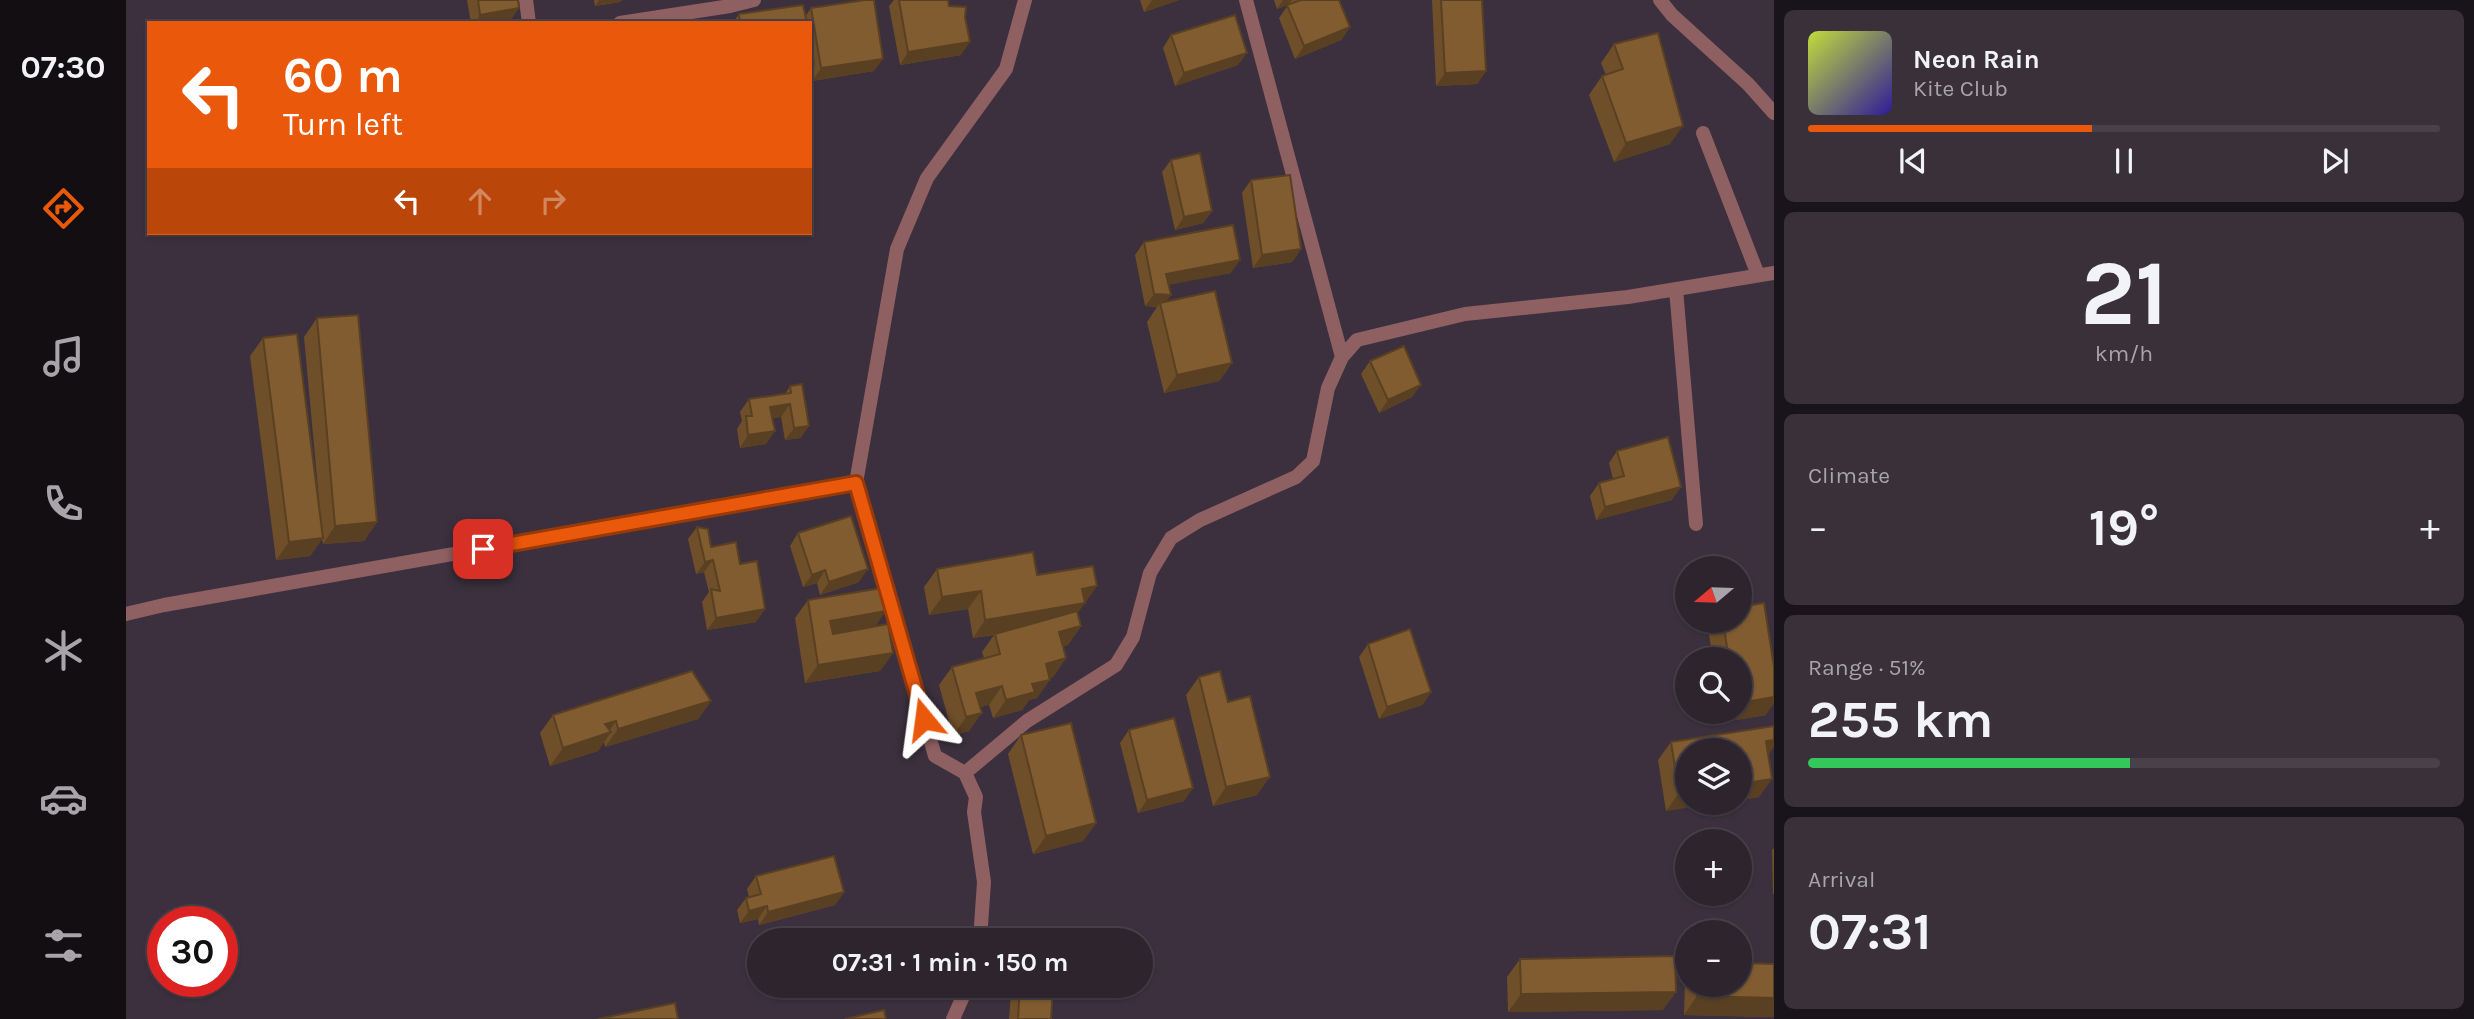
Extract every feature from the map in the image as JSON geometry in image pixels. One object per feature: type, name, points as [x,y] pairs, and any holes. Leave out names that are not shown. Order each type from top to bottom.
[{"type":"street","points":[[526,0],[529,21]]},
{"type":"street","points":[[633,21],[754,0]]},
{"type":"street","points":[[982,928],[985,882],[974,812],[976,797],[965,773],[935,756],[856,483],[897,249],[927,178],[1006,69],[1025,0]]},
{"type":"street","points":[[1246,0],[1342,357]]},
{"type":"street","points":[[1660,0],[1672,15],[1748,84],[1774,113]]},
{"type":"street","points":[[1703,133],[1758,275]]},
{"type":"street","points":[[965,773],[1027,721],[1116,665],[1133,637],[1150,573],[1171,538],[1200,520],[1296,477],[1312,461],[1328,388],[1342,357],[1357,340],[1465,314],[1628,297],[1774,272]]},
{"type":"street","points":[[1676,289],[1696,524]]},
{"type":"street","points":[[126,614],[164,605],[856,483]]},
{"type":"street","points":[[953,1019],[962,998]]},
{"type":"building","points":[[478,0],[518,0],[519,8],[480,15]]},
{"type":"building","points":[[874,0],[883,59],[821,68],[811,8]]},
{"type":"building","points":[[899,0],[948,0],[949,6],[966,7],[965,17],[970,42],[908,52]]},
{"type":"building","points":[[1301,0],[1339,0],[1350,27],[1304,46],[1287,5]]},
{"type":"building","points":[[1441,0],[1482,0],[1486,71],[1445,73]]},
{"type":"building","points":[[803,5],[807,21],[740,21],[739,14]]},
{"type":"building","points":[[1235,15],[1247,53],[1184,73],[1171,35]]},
{"type":"building","points":[[1658,33],[1683,126],[1626,143],[1602,76],[1623,69],[1614,44]]},
{"type":"building","points":[[1200,153],[1212,211],[1184,217],[1171,160]]},
{"type":"building","points":[[1290,175],[1301,249],[1262,255],[1251,180]]},
{"type":"building","points":[[1233,225],[1240,260],[1166,274],[1171,295],[1154,294],[1144,242]]},
{"type":"building","points":[[1215,291],[1232,363],[1177,375],[1160,303]]},
{"type":"building","points":[[358,315],[377,522],[335,526],[317,318]]},
{"type":"building","points":[[297,334],[323,538],[289,542],[263,338]]},
{"type":"building","points":[[1404,346],[1421,385],[1388,400],[1370,361]]},
{"type":"building","points":[[802,384],[809,426],[794,428],[790,404],[770,407],[775,431],[748,435],[746,416],[752,416],[749,399],[791,393],[790,386]]},
{"type":"building","points":[[1668,437],[1681,487],[1605,507],[1599,483],[1624,476],[1617,451]]},
{"type":"building","points":[[851,516],[868,569],[829,582],[825,570],[812,575],[798,533]]},
{"type":"building","points":[[697,527],[708,529],[711,547],[736,542],[740,564],[757,561],[765,609],[716,618],[711,589],[720,591],[713,560],[705,562]]},
{"type":"building","points":[[1033,552],[1037,575],[1093,566],[1097,586],[1082,589],[1085,603],[985,620],[981,591],[942,597],[937,569]]},
{"type":"building","points":[[882,588],[886,611],[830,621],[833,634],[888,624],[893,653],[818,665],[808,600]]},
{"type":"building","points":[[1764,603],[1774,667],[1774,697],[1752,701],[1752,647],[1727,647],[1725,634],[1752,634],[1752,605]]},
{"type":"building","points":[[1077,611],[1081,626],[1059,632],[1066,658],[1046,664],[1050,680],[1032,684],[1035,692],[1006,700],[1002,686],[976,693],[982,713],[966,717],[952,667],[1000,654],[995,634]]},
{"type":"building","points":[[1410,629],[1431,692],[1387,707],[1368,644]]},
{"type":"building","points":[[692,671],[711,701],[618,729],[616,721],[605,724],[611,732],[563,748],[553,715]]},
{"type":"building","points":[[1220,671],[1228,702],[1250,696],[1270,777],[1226,787],[1199,677]]},
{"type":"building","points":[[1174,718],[1193,788],[1147,800],[1129,730]]},
{"type":"building","points":[[1071,723],[1096,823],[1046,836],[1021,735]]},
{"type":"building","points":[[1774,726],[1774,740],[1766,741],[1772,779],[1752,782],[1752,738],[1697,738]]},
{"type":"building","points":[[1675,741],[1675,768],[1671,742]]},
{"type":"building","points":[[834,856],[844,892],[768,912],[767,906],[749,911],[746,898],[761,894],[756,876]]},
{"type":"building","points":[[1675,956],[1675,992],[1521,994],[1520,959]]},
{"type":"building","points":[[1752,963],[1774,964],[1774,998],[1736,997],[1752,997]]},
{"type":"building","points":[[1019,998],[1052,998],[1051,1019],[1018,1019]]},
{"type":"building","points":[[675,1003],[678,1019],[598,1019]]},
{"type":"building","points":[[884,1010],[886,1019],[845,1019]]},
{"type":"route","points":[[483,549],[856,483],[924,719]]}]
